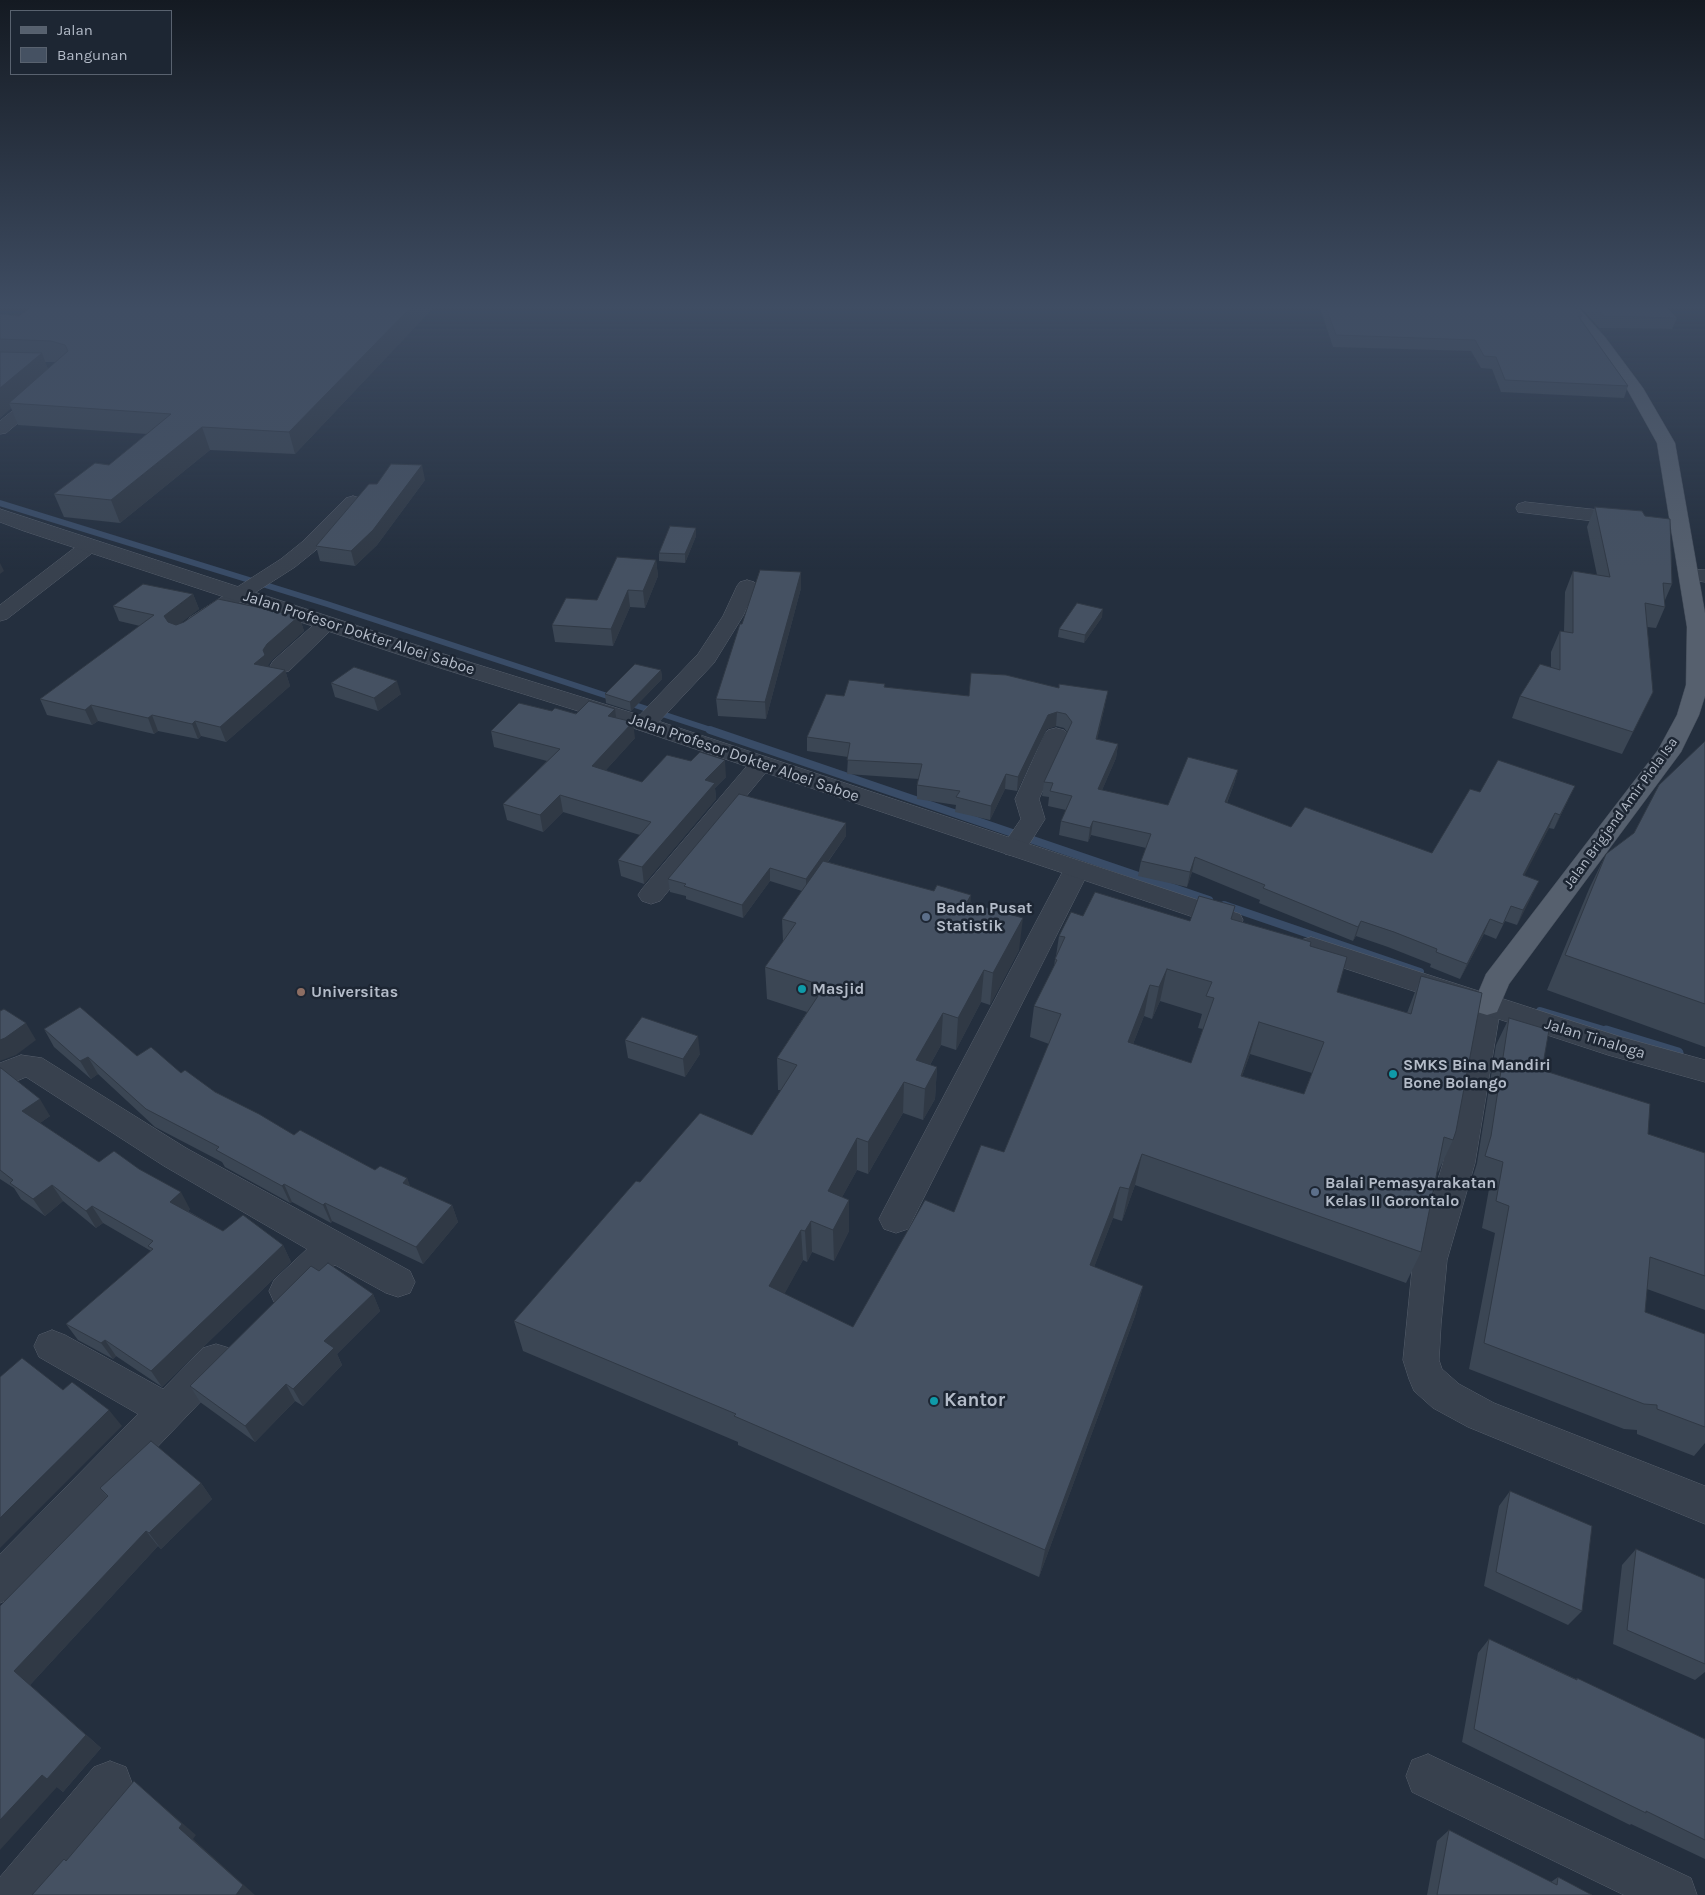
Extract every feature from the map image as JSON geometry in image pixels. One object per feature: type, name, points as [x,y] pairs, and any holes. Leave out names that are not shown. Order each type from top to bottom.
[{"type":"main road","name":"Jalan Brigjend Amir Piola Isa","points":[[1486,1005],[1496,981],[1669,752],[1688,715],[1698,685],[1701,649],[1698,627],[1697,576],[1671,523],[1670,457],[1666,443],[1653,417],[1638,393]]},
{"type":"street","points":[[0,429],[43,393]]},
{"type":"street","points":[[0,409],[24,410]]},
{"type":"street","points":[[182,632],[242,591],[268,576],[309,546],[353,502]]},
{"type":"street","points":[[1525,508],[1642,520]]},
{"type":"street","name":"Jalan Profesor Dokter Aloei Saboe","points":[[0,515],[89,546],[242,591],[326,624],[652,716],[760,765],[1020,839],[1077,869],[1254,928]]},
{"type":"street","points":[[0,614],[89,546]]},
{"type":"street","points":[[652,716],[706,658],[733,616],[747,586]]},
{"type":"street","points":[[281,666],[326,624]]},
{"type":"street","points":[[1020,839],[1033,818],[1027,799],[1056,735]]},
{"type":"street","points":[[651,895],[760,765]]},
{"type":"street","points":[[896,1219],[1077,869]]},
{"type":"street","points":[[1291,940],[1486,1005],[1459,1164],[1430,1260],[1423,1324],[1422,1360],[1427,1379],[1446,1396],[1481,1415],[1705,1505]]},
{"type":"street","name":"Jalan Tinaloga","points":[[1486,1005],[1618,1047],[1705,1071]]},
{"type":"street","points":[[0,1077],[21,1066],[31,1066],[174,1157],[398,1282]]},
{"type":"street","points":[[262,1315],[332,1246]]},
{"type":"street","points":[[0,1583],[165,1410],[235,1342]]},
{"type":"street","points":[[52,1346],[165,1410]]},
{"type":"street","points":[[1428,1776],[1674,1895]]},
{"type":"street","points":[[15,1895],[110,1783]]},
{"type":"building","points":[[20,393],[327,393],[289,432],[202,427],[111,500],[54,494],[95,463],[109,465],[171,414],[9,403]]},
{"type":"building","points":[[391,464],[422,465],[373,530],[351,551],[316,546],[369,484],[377,484]]},
{"type":"building","points":[[1595,507],[1642,511],[1645,516],[1670,519],[1672,584],[1663,583],[1665,607],[1645,603],[1653,692],[1633,732],[1520,696],[1540,664],[1560,670],[1560,631],[1573,633],[1573,571],[1610,577]]},
{"type":"building","points":[[670,526],[696,528],[685,554],[659,553]]},
{"type":"building","points":[[617,557],[656,560],[643,591],[628,590],[611,629],[552,625],[566,598],[597,600]]},
{"type":"building","points":[[760,570],[801,572],[765,702],[716,699],[740,624],[742,624]]},
{"type":"building","points":[[143,584],[193,594],[164,616],[168,622],[176,625],[184,622],[218,599],[299,616],[267,644],[263,650],[265,655],[254,664],[285,670],[220,727],[195,721],[192,724],[152,715],[148,718],[91,705],[85,710],[40,699],[154,615],[113,606]]},
{"type":"building","points":[[1077,603],[1103,609],[1085,635],[1059,629]]},
{"type":"building","points":[[635,664],[661,670],[630,702],[605,694]]},
{"type":"building","points":[[354,667],[397,681],[374,698],[331,683]]},
{"type":"building","points":[[971,673],[1006,675],[1059,688],[1059,684],[1108,691],[1096,739],[1118,744],[1098,789],[1168,805],[1188,757],[1238,770],[1225,802],[1291,827],[1305,807],[1432,853],[1470,789],[1480,792],[1498,760],[1575,786],[1560,815],[1555,813],[1523,875],[1539,881],[1523,910],[1511,906],[1503,924],[1490,919],[1467,964],[1436,952],[1437,949],[1394,932],[1361,921],[1358,927],[1263,888],[1265,885],[1195,857],[1190,872],[1141,861],[1151,834],[1093,821],[1090,828],[1061,821],[1072,796],[1050,791],[1053,783],[1044,782],[1072,722],[1066,714],[1057,712],[1048,715],[1018,777],[1006,774],[991,806],[956,797],[960,791],[917,785],[922,764],[847,760],[850,743],[807,737],[826,694],[844,696],[849,680],[885,684],[884,687],[969,696]]},
{"type":"building","points":[[589,701],[615,709],[608,716],[633,722],[592,766],[642,782],[667,755],[691,761],[700,752],[725,760],[705,780],[715,783],[642,867],[618,860],[651,822],[560,795],[540,815],[503,804],[560,749],[491,731],[519,703],[552,711],[555,708],[576,714]]},
{"type":"building","points":[[1705,741],[1705,1004],[1565,955],[1606,854],[1634,833],[1659,785]]},
{"type":"building","points":[[739,794],[846,823],[806,879],[770,868],[742,905],[668,879]]},
{"type":"building","points":[[823,861],[934,891],[937,885],[971,895],[967,902],[1023,918],[993,973],[984,970],[958,1018],[943,1013],[916,1060],[937,1067],[925,1089],[904,1082],[868,1142],[857,1138],[828,1191],[849,1200],[833,1230],[811,1221],[805,1231],[801,1230],[769,1286],[853,1327],[925,1200],[954,1212],[981,1145],[1004,1152],[1061,1014],[1034,1006],[1057,960],[1055,959],[1065,937],[1059,936],[1071,912],[1083,916],[1095,892],[1190,921],[1199,896],[1235,906],[1231,919],[1311,942],[1310,946],[1347,957],[1337,992],[1411,1014],[1421,976],[1482,993],[1456,1131],[1453,1140],[1444,1137],[1421,1252],[1142,1154],[1129,1189],[1120,1187],[1090,1265],[1143,1286],[1045,1550],[734,1416],[736,1414],[514,1321],[636,1181],[640,1182],[700,1113],[752,1135],[797,1065],[777,1058],[818,996],[815,995],[821,985],[765,967],[796,923],[782,919]],"holes":[[[1167,969],[1212,982],[1206,996],[1214,998],[1191,1063],[1128,1042],[1150,985],[1159,987]],[[1259,1022],[1324,1042],[1304,1094],[1241,1076]]]},
{"type":"building","points":[[80,1007],[137,1056],[151,1047],[181,1073],[185,1070],[215,1092],[259,1114],[294,1135],[300,1130],[375,1170],[380,1166],[407,1178],[403,1183],[452,1205],[416,1247],[325,1203],[323,1205],[284,1184],[282,1186],[216,1150],[219,1147],[146,1109],[88,1057],[80,1061],[44,1029]]},
{"type":"building","points":[[4,1009],[26,1023],[0,1040],[0,1011]]},
{"type":"building","points":[[642,1017],[698,1036],[683,1059],[625,1040]]},
{"type":"building","points":[[1509,1018],[1549,1030],[1542,1070],[1650,1104],[1648,1134],[1705,1153],[1705,1276],[1650,1257],[1645,1312],[1705,1334],[1705,1427],[1657,1409],[1657,1405],[1644,1404],[1484,1343],[1509,1206],[1496,1201],[1503,1162],[1485,1156],[1491,1136]]},
{"type":"building","points":[[0,1068],[40,1099],[22,1111],[99,1162],[114,1151],[139,1169],[181,1192],[170,1202],[223,1231],[243,1215],[283,1245],[151,1371],[105,1340],[101,1343],[66,1324],[153,1249],[148,1246],[153,1241],[92,1206],[86,1211],[52,1185],[33,1199],[10,1183],[13,1180],[0,1170]]},
{"type":"building","points":[[328,1263],[373,1294],[324,1341],[334,1348],[293,1389],[286,1384],[245,1426],[190,1386],[311,1266],[319,1271]]},
{"type":"building","points":[[22,1358],[63,1390],[72,1382],[109,1410],[0,1518],[0,1377]]},
{"type":"building","points":[[151,1441],[201,1483],[149,1533],[146,1531],[14,1671],[86,1735],[47,1779],[42,1775],[0,1820],[0,1606],[108,1496],[100,1488]]},
{"type":"building","points":[[1510,1491],[1592,1526],[1582,1611],[1496,1572]]},
{"type":"building","points":[[1636,1549],[1705,1579],[1705,1664],[1627,1630]]},
{"type":"building","points":[[1489,1639],[1577,1680],[1577,1678],[1705,1739],[1705,1840],[1474,1729]]},
{"type":"building","points":[[134,1781],[182,1824],[179,1828],[243,1885],[236,1895],[32,1895],[64,1859],[66,1861]]},
{"type":"building","points":[[1449,1830],[1557,1885],[1558,1877],[1592,1895],[1437,1895]]},
{"type":"waterway","points":[[0,503],[327,604],[714,731]]},
{"type":"waterway","points":[[710,730],[1209,900]]},
{"type":"waterway","points":[[1224,905],[1420,972]]},
{"type":"waterway","points":[[1540,1011],[1610,1032]]},
{"type":"waterway","points":[[1606,1031],[1678,1053]]},
{"type":"place","name":"Badan Pusat Statistik","points":[[926,917]]},
{"type":"place","name":"Masjid","points":[[802,989]]},
{"type":"place","name":"Universitas","points":[[301,992]]},
{"type":"place","name":"SMKS Bina Mandiri Bone Bolango","points":[[1393,1074]]},
{"type":"place","name":"Balai Pemasyarakatan Kelas II Gorontalo","points":[[1315,1192]]},
{"type":"place","name":"Kantor","points":[[934,1401]]}]
